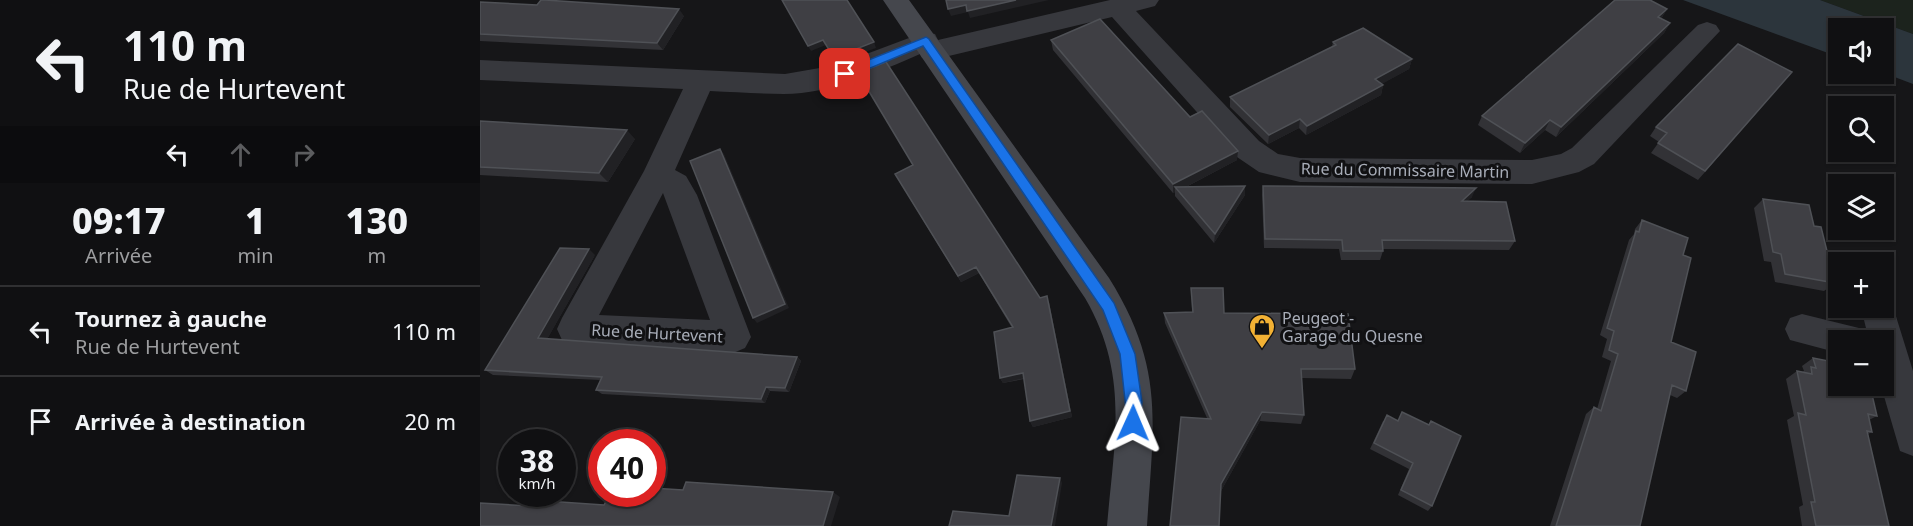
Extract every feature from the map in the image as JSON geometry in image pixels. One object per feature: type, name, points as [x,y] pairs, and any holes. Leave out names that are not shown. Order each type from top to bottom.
[{"type":"street","points":[[896,0],[1097,288],[1120,331],[1128,354],[1135,402],[1126,526]]},
{"type":"street","name":"Rue du Commissaire Martin","points":[[929,46],[1132,3],[1248,149],[1270,164],[1300,170],[1532,172],[1568,164],[1595,146],[1707,31]]},
{"type":"street","points":[[480,70],[700,82],[785,84],[825,79],[929,46]]},
{"type":"street","name":"Rue de Hurtevent","points":[[658,174],[675,184],[681,195],[733,337],[574,329],[658,174],[700,82]]},
{"type":"street","points":[[1802,329],[1828,335]]},
{"type":"street","points":[[1894,375],[1913,438]]},
{"type":"shaded area","points":[[1683,0],[1820,0],[1869,18],[1828,18],[1828,53]]},
{"type":"shaded area","points":[[1820,0],[1913,0],[1913,34],[1894,27],[1894,18],[1869,18]]},
{"type":"shaded area","points":[[1894,27],[1913,34],[1913,84],[1894,77]]},
{"type":"building","points":[[541,0],[679,9],[657,43],[480,34],[480,2],[537,5]]},
{"type":"building","points":[[782,0],[847,0],[874,42],[846,53],[843,49],[831,53],[823,40],[808,46]]},
{"type":"building","points":[[946,0],[1016,0],[967,11],[966,5],[948,9]]},
{"type":"building","points":[[1615,0],[1650,0],[1667,9],[1658,17],[1670,23],[1561,127],[1550,120],[1525,143],[1482,116]]},
{"type":"building","points":[[1100,19],[1190,117],[1202,111],[1238,151],[1173,184],[1051,40]]},
{"type":"building","points":[[1363,28],[1412,59],[1375,79],[1383,85],[1307,126],[1300,119],[1269,135],[1230,97],[1336,45],[1333,42]]},
{"type":"building","points":[[1738,44],[1792,72],[1705,171],[1658,143],[1667,133],[1656,127]]},
{"type":"building","points":[[886,62],[1040,298],[1047,296],[1070,411],[1030,421],[1023,373],[1000,378],[994,332],[1013,327],[976,267],[958,276],[895,174],[913,165],[858,73]]},
{"type":"building","points":[[480,121],[627,130],[599,173],[480,167]]},
{"type":"building","points":[[720,149],[785,304],[753,318],[690,161]]},
{"type":"building","points":[[1245,186],[1215,234],[1175,187]]},
{"type":"building","points":[[1263,186],[1476,188],[1462,201],[1506,202],[1515,241],[1382,240],[1383,251],[1343,251],[1342,240],[1265,239]]},
{"type":"building","points":[[1763,199],[1809,205],[1814,226],[1821,227],[1828,255],[1828,282],[1785,274],[1781,254],[1773,252]]},
{"type":"building","points":[[1642,220],[1688,238],[1683,255],[1691,258],[1671,342],[1696,352],[1686,391],[1672,385],[1640,526],[1556,526],[1594,407],[1601,411],[1618,354],[1609,350],[1614,331],[1607,328],[1636,231],[1639,232]]},
{"type":"building","points":[[560,248],[589,249],[538,338],[797,357],[785,388],[766,387],[761,399],[596,390],[602,377],[485,370]]},
{"type":"building","points":[[1191,288],[1223,288],[1224,313],[1348,314],[1355,369],[1301,369],[1304,415],[1262,412],[1221,484],[1219,526],[1170,526],[1181,417],[1211,419],[1164,313],[1193,312]]},
{"type":"building","points":[[1813,358],[1828,361],[1828,396],[1872,396],[1877,416],[1868,414],[1872,432],[1867,431],[1889,526],[1816,526],[1811,502],[1815,502],[1798,413],[1806,415],[1797,371],[1812,374],[1811,367],[1816,368]]},
{"type":"building","points":[[1402,412],[1429,425],[1431,421],[1461,436],[1432,506],[1401,490],[1413,463],[1374,443],[1387,415],[1398,421]]},
{"type":"building","points":[[1017,475],[1060,478],[1051,526],[949,526],[953,511],[1009,516]]},
{"type":"building","points":[[686,482],[833,492],[823,526],[480,526],[480,503],[498,504],[498,507],[576,507],[576,503],[588,504],[588,507],[666,507],[666,489],[683,490]]},
{"type":"place","name":"Peugeot - Garage du Quesne","points":[[1262,350]]},
{"type":"route","points":[[845,74],[926,41],[1108,307],[1128,354],[1135,402],[1133,423]]}]
